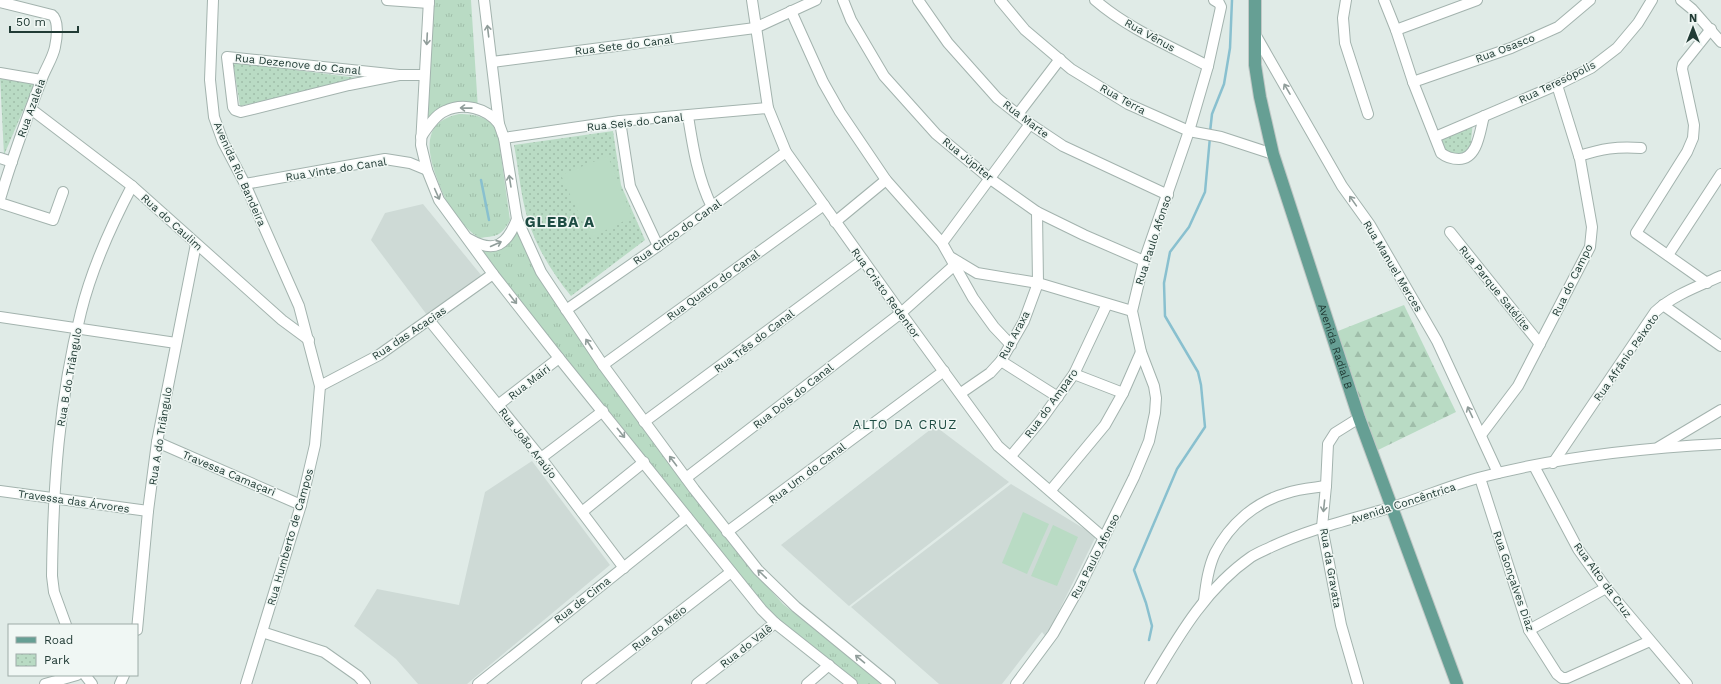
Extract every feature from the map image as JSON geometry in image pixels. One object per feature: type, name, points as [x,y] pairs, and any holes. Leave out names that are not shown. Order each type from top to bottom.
[{"type":"main road","name":"Avenida Radial B","points":[[1255,0],[1255,65],[1272,154],[1359,418],[1457,684]]},
{"type":"street","name":"Avenida Rio Bandeira","points":[[213,0],[210,56],[211,100],[214,117],[223,142],[245,184],[298,306],[309,340]]},
{"type":"street","points":[[387,0],[429,2],[421,145],[427,170],[439,200],[493,274],[731,572],[775,623],[852,684]]},
{"type":"street","points":[[484,0],[499,124],[504,138],[517,219],[541,272],[603,365],[644,422],[727,532],[758,570],[791,602],[890,684]]},
{"type":"street","name":"Rua Cristo Redentor","points":[[752,0],[768,108],[786,152],[900,313],[961,393],[998,446],[1051,490],[1104,538]]},
{"type":"street","name":"Rua Sete do Canal","points":[[492,62],[755,28],[816,0]]},
{"type":"street","name":"Rua Júpiter","points":[[843,0],[852,20],[884,76],[936,134],[989,178],[1037,212],[1084,235],[1144,261]]},
{"type":"street","name":"Rua Marte","points":[[918,0],[948,43],[997,98],[1030,124],[1063,146],[1168,195]]},
{"type":"street","name":"Rua Terra","points":[[1000,0],[1025,30],[1060,59],[1128,104],[1189,131],[1221,137],[1272,154]]},
{"type":"street","name":"Rua Vênus","points":[[1095,0],[1109,12],[1208,66]]},
{"type":"street","points":[[1346,0],[1343,18],[1345,43],[1368,114]]},
{"type":"street","points":[[1384,0],[1396,30],[1413,82],[1443,155],[1457,160],[1466,158],[1475,149],[1484,116]]},
{"type":"street","points":[[1396,30],[1477,0]]},
{"type":"street","name":"Rua Osasco","points":[[1413,82],[1511,48],[1558,27],[1590,0]]},
{"type":"street","name":"Rua Teresópolis","points":[[1435,137],[1591,68],[1617,48],[1638,22],[1652,0]]},
{"type":"street","points":[[1681,0],[1692,9],[1721,42]]},
{"type":"street","name":"Rua Azaleia","points":[[0,2],[55,16],[56,22],[55,47],[41,80],[0,199]]},
{"type":"street","name":"Rua Paulo Afonso","points":[[1016,684],[1053,634],[1079,588],[1134,477],[1146,448],[1155,413],[1156,398],[1154,386],[1141,352],[1132,311],[1144,261],[1168,195],[1208,66],[1221,7],[1217,2]]},
{"type":"street","points":[[792,11],[824,82],[840,112],[886,180],[942,243],[954,261],[973,298],[994,327],[1011,345]]},
{"type":"street","points":[[1707,283],[1668,255],[1636,235],[1636,231],[1687,152],[1693,138],[1694,125],[1682,69],[1683,64],[1711,30]]},
{"type":"street","name":"Rua Manuel Merces","points":[[1255,34],[1342,186],[1370,225],[1437,341],[1498,473]]},
{"type":"street","name":"Rua Dezenove do Canal","points":[[399,75],[349,84],[241,112],[233,107],[227,57],[399,75],[424,75]]},
{"type":"street","points":[[1018,114],[1060,59]]},
{"type":"street","points":[[1255,65],[1267,64],[1274,67]]},
{"type":"street","points":[[0,72],[41,80]]},
{"type":"street","name":"Rua do Campo","points":[[1481,435],[1518,386],[1590,247],[1592,227],[1579,156],[1557,84]]},
{"type":"street","points":[[421,137],[432,122],[444,111],[465,106],[488,113],[499,124]]},
{"type":"street","name":"Rua Seis do Canal","points":[[504,138],[620,121],[768,108]]},
{"type":"street","name":"Rua do Caulim","points":[[31,109],[132,186],[282,320],[309,340]]},
{"type":"street","points":[[688,116],[694,155],[705,191],[712,207]]},
{"type":"street","points":[[620,121],[630,186],[658,246]]},
{"type":"street","points":[[942,243],[1030,124]]},
{"type":"street","points":[[1579,156],[1606,148],[1641,148]]},
{"type":"street","name":"Rua Cinco do Canal","points":[[566,310],[658,246],[786,152]]},
{"type":"street","points":[[0,158],[12,162]]},
{"type":"street","name":"Rua Vinte do Canal","points":[[245,184],[385,159],[410,163],[427,170]]},
{"type":"street","points":[[1668,255],[1721,174]]},
{"type":"street","points":[[836,222],[886,180]]},
{"type":"street","name":"Rua B do Triângulo","points":[[66,624],[52,584],[55,500],[62,404],[77,329],[86,295],[104,242],[132,186]]},
{"type":"street","points":[[0,203],[53,220],[63,192]]},
{"type":"street","name":"Rua Quatro do Canal","points":[[603,365],[824,205]]},
{"type":"street","points":[[1037,212],[1038,283]]},
{"type":"street","points":[[466,237],[481,246],[495,246],[510,235],[517,219]]},
{"type":"street","name":"Rua Parque Satélite","points":[[1450,232],[1540,344]]},
{"type":"street","name":"Rua A do Triângulo","points":[[138,624],[148,511],[157,442],[196,244]]},
{"type":"street","name":"Rua Três do Canal","points":[[644,422],[863,260]]},
{"type":"street","points":[[954,261],[977,274],[1038,283],[1132,311]]},
{"type":"street","name":"Rua Dois do Canal","points":[[686,478],[900,313],[954,261]]},
{"type":"street","name":"Rua das Acacias","points":[[320,386],[379,355],[493,274]]},
{"type":"street","name":"Rua Afrânio Peixoto","points":[[1553,463],[1655,312],[1663,305],[1721,276]]},
{"type":"street","name":"Rua Araxa","points":[[961,393],[990,373],[1001,361],[1024,321],[1038,283]]},
{"type":"street","name":"Rua do Amparo","points":[[1011,456],[1041,420],[1074,374],[1108,304]]},
{"type":"street","points":[[1663,305],[1721,346]]},
{"type":"street","points":[[0,317],[176,343]]},
{"type":"street","name":"Rua João Araújo","points":[[429,320],[541,458],[624,568]]},
{"type":"street","name":"Rua Humberto de Campos","points":[[246,684],[301,505],[314,445],[320,386],[309,340]]},
{"type":"street","points":[[1051,490],[1104,425],[1123,393],[1141,352]]},
{"type":"street","name":"Rua Mairi","points":[[498,405],[559,358]]},
{"type":"street","points":[[1001,361],[1058,397]]},
{"type":"street","name":"Rua Um do Canal","points":[[727,532],[944,371]]},
{"type":"street","points":[[1074,374],[1123,393]]},
{"type":"street","points":[[1658,448],[1721,410]]},
{"type":"street","points":[[541,458],[603,411]]},
{"type":"street","name":"Rua da Gravata","points":[[1358,684],[1341,625],[1322,527],[1328,444],[1335,432],[1359,418]]},
{"type":"street","name":"Travessa Camaçari","points":[[157,442],[301,505]]},
{"type":"street","name":"Avenida Concêntrica","points":[[1150,684],[1179,635],[1204,601],[1225,578],[1252,556],[1286,540],[1322,527],[1391,508],[1498,473],[1553,463],[1658,448],[1721,444]]},
{"type":"street","points":[[582,512],[644,462]]},
{"type":"street","name":"Rua Alto da Cruz","points":[[1534,466],[1578,549],[1606,588],[1687,684]]},
{"type":"street","name":"Rua Gonçalves Diaz","points":[[1480,478],[1530,630],[1557,674],[1562,678],[1567,678],[1650,641]]},
{"type":"street","points":[[1204,601],[1207,576],[1215,553],[1232,529],[1249,510],[1286,493],[1326,486]]},
{"type":"street","name":"Travessa das Árvores","points":[[0,491],[55,500],[148,511]]},
{"type":"street","name":"Rua de Cima","points":[[478,684],[687,517]]},
{"type":"street","name":"Rua do Meio","points":[[587,684],[731,572]]},
{"type":"street","points":[[1530,630],[1606,588]]},
{"type":"street","name":"Rua do Valê","points":[[697,684],[775,623]]},
{"type":"street","points":[[262,632],[324,652],[358,676],[365,684]]},
{"type":"street","points":[[808,684],[829,665]]},
{"type":"street","points":[[45,684],[73,676]]},
{"type":"street","points":[[86,676],[92,684]]},
{"type":"shaded area","points":[[423,204],[481,275],[427,315],[371,240],[385,213]]},
{"type":"shaded area","points":[[935,426],[1009,482],[849,606],[781,545]]},
{"type":"shaded area","points":[[532,461],[610,565],[467,684],[418,684],[396,659],[354,626],[377,589],[459,605],[485,492]]},
{"type":"shaded area","points":[[1011,484],[1096,536],[1046,637],[1042,632],[1002,684],[939,684],[851,607]]},
{"type":"green space","points":[[429,0],[471,0],[478,109],[444,111],[426,129]]},
{"type":"green space","points":[[233,62],[366,79],[240,106]]},
{"type":"green space","points":[[0,76],[35,83],[4,155]]},
{"type":"green space","points":[[459,114],[477,116],[487,120],[495,128],[498,134],[510,220],[504,230],[498,235],[479,238],[468,229],[450,208],[435,173],[430,153],[431,136],[434,128],[448,117]]},
{"type":"green space","points":[[1473,121],[1470,151],[1461,158],[1442,152],[1436,138]]},
{"type":"green space","points":[[613,131],[621,185],[645,240],[571,296],[549,266],[528,221],[523,201],[514,145]]},
{"type":"green space","points":[[608,156],[632,217],[590,238],[561,175]]},
{"type":"green space","points":[[517,219],[541,272],[754,572],[783,604],[882,684],[852,684],[775,623],[466,237],[497,246]]},
{"type":"green space","points":[[1404,305],[1456,412],[1376,451],[1333,333]]},
{"type":"green space","points":[[1023,512],[1049,524],[1027,574],[1002,563]]},
{"type":"green space","points":[[1053,525],[1078,537],[1057,586],[1031,576]]},
{"type":"waterway","points":[[1210,132],[1212,114],[1224,84],[1230,48],[1232,0]]},
{"type":"waterway","points":[[1149,640],[1152,626],[1146,603],[1134,570],[1177,469],[1205,427],[1201,385],[1198,372],[1165,316],[1164,283],[1170,252],[1189,227],[1205,192],[1210,137]]},
{"type":"waterway","points":[[481,180],[489,220]]},
{"type":"district","name":"GLEBA A","points":[[560,222]]},
{"type":"district","name":"ALTO DA CRUZ","points":[[905,424]]}]
